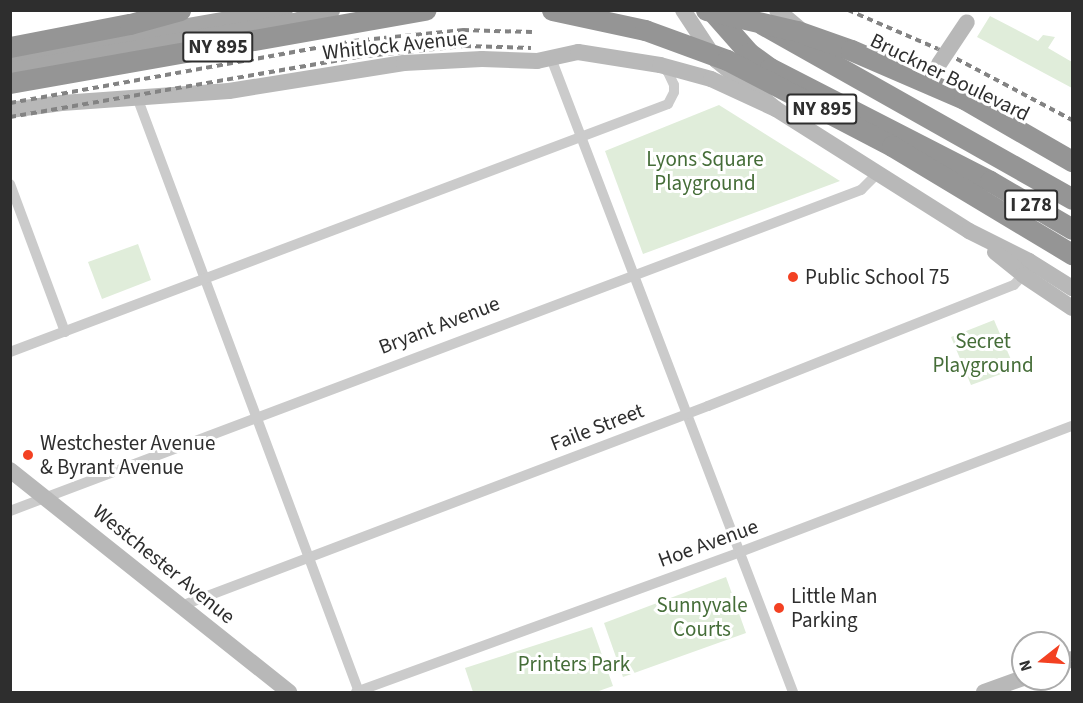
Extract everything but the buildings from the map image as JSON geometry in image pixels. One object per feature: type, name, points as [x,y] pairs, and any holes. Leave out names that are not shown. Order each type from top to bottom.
[{"type":"highway","name":"NY 895","points":[[10,47],[130,24],[180,10]]},
{"type":"highway","name":"NY 895","points":[[10,83],[426,10]]},
{"type":"highway","name":"NY 895","points":[[552,10],[645,30],[737,64],[892,146],[1072,254]]},
{"type":"highway","points":[[706,10],[797,31],[851,50],[964,99],[1072,161]]},
{"type":"highway","name":"I 278","points":[[711,10],[749,53],[770,68],[990,181],[1072,229]]},
{"type":"highway","name":"I 278","points":[[747,10],[772,32],[1007,160],[1072,199]]},
{"type":"highway","points":[[10,36],[159,15]]},
{"type":"main road","points":[[10,58],[331,10]]},
{"type":"main road","points":[[683,10],[716,60],[776,109],[969,231],[1029,261],[1072,288]]},
{"type":"main road","name":"Bruckner Boulevard","points":[[777,10],[809,35],[925,84],[1072,166]]},
{"type":"main road","points":[[10,71],[286,16]]},
{"type":"main road","points":[[925,84],[970,16]]},
{"type":"main road","name":"Whitlock Avenue","points":[[10,110],[137,97],[229,91],[404,63],[468,59],[531,61],[566,53],[585,52],[660,65],[711,79],[776,109]]},
{"type":"main road","points":[[969,231],[1023,275],[1072,308]]},
{"type":"main road","name":"Westchester Avenue","points":[[10,470],[289,693]]},
{"type":"main road","points":[[984,693],[1011,683]]},
{"type":"street","points":[[551,58],[793,693]]},
{"type":"street","points":[[10,352],[668,104],[674,92],[674,85],[668,72],[660,65]]},
{"type":"street","points":[[137,97],[310,556],[358,692]]},
{"type":"street","name":"Bryant Avenue","points":[[10,511],[861,190],[878,173]]},
{"type":"street","points":[[10,184],[65,332]]},
{"type":"street","name":"Faile Street","points":[[181,606],[687,414],[1014,285],[1023,275]]},
{"type":"street","name":"Hoe Avenue","points":[[358,692],[740,552],[1072,426]]},
{"type":"green space","points":[[990,16],[1038,41],[1043,35],[1055,37],[1048,48],[1072,62],[1072,88],[977,37]]},
{"type":"green space","name":"Lyons Square Playground","points":[[719,105],[840,181],[643,254],[605,151]]},
{"type":"green space","points":[[138,244],[151,280],[102,299],[88,262]]},
{"type":"green space","name":"Secret Playground","points":[[994,320],[1015,369],[971,385],[951,337]]},
{"type":"green space","name":"Sunnyvale Courts","points":[[726,577],[746,633],[623,677],[604,623]]},
{"type":"green space","name":"Printers Park","points":[[592,627],[613,686],[596,692],[473,692],[465,668]]},
{"type":"railway","points":[[848,10],[938,49],[1072,120]]},
{"type":"railway","points":[[10,103],[353,41],[463,30],[532,32]]},
{"type":"railway","points":[[10,117],[356,57],[465,46],[531,48]]},
{"type":"place","name":"Public School 75","points":[[793,277]]},
{"type":"place","name":"Westchester Avenue & Byrant Avenue","points":[[28,455]]},
{"type":"place","name":"Little Man Parking","points":[[779,608]]}]
